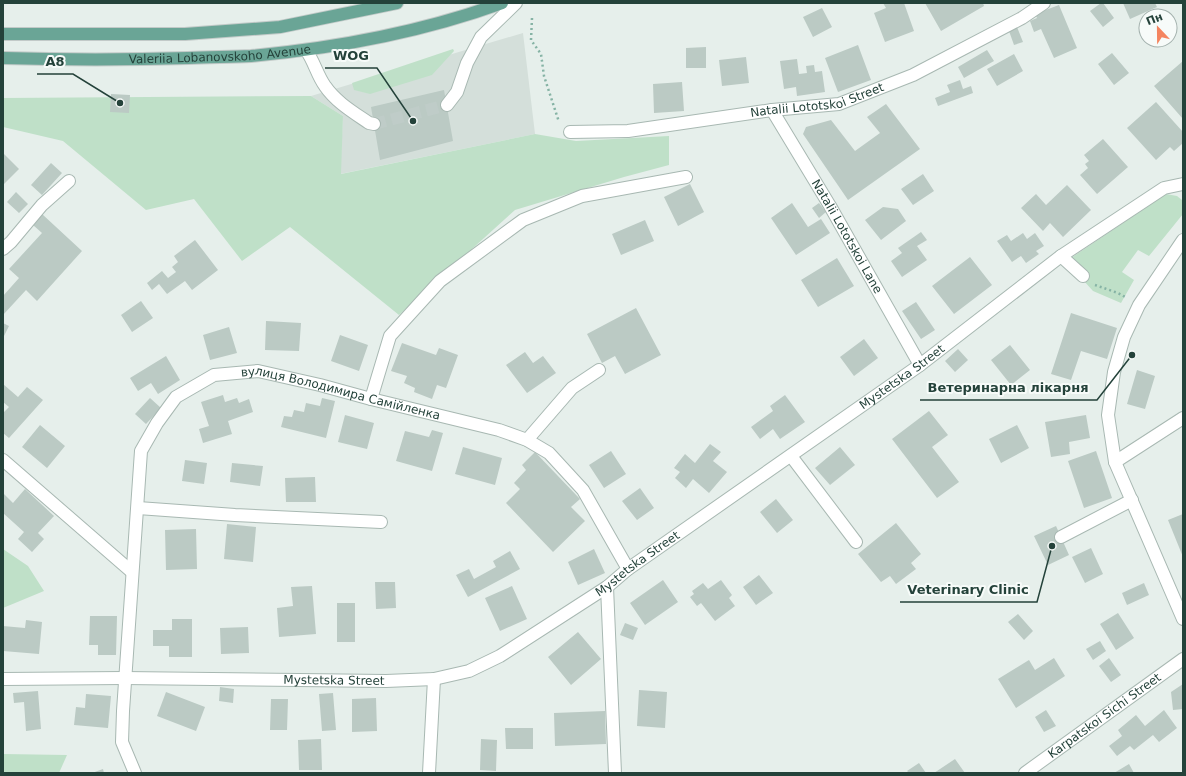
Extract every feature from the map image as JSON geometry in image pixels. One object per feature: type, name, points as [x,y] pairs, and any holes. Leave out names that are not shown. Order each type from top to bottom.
[{"type":"main road","name":"Valeriia Lobanovskoho Avenue","points":[[3,34],[185,34],[280,27],[397,3]]},
{"type":"main road","name":"Valeriia Lobanovskoho Avenue","points":[[3,58],[85,60],[163,59],[250,56],[306,50],[386,36],[480,11],[502,3]]},
{"type":"street","points":[[447,105],[457,92],[467,63],[481,37],[516,3]]},
{"type":"street","name":"Natalii Lototskoi Street","points":[[570,132],[628,131],[772,110],[839,104],[913,75],[1022,18],[1044,3]]},
{"type":"street","points":[[306,50],[313,59],[324,86],[339,102],[369,123],[374,124]]},
{"type":"street","name":"Natalii Lototskoi Lane","points":[[772,110],[830,206],[920,365]]},
{"type":"street","points":[[371,399],[390,336],[440,281],[523,220],[582,196],[686,177]]},
{"type":"street","points":[[3,249],[11,242],[42,205],[69,181]]},
{"type":"street","name":"Mystetska Street","points":[[3,679],[124,678],[386,682],[434,678],[469,671],[500,656],[607,587],[628,569],[920,365],[1062,256],[1164,188],[1183,184]]},
{"type":"street","points":[[1183,240],[1139,305],[1124,337],[1114,372],[1108,415],[1115,462],[1183,619]]},
{"type":"street","points":[[1062,256],[1083,276]]},
{"type":"street","points":[[527,440],[572,388],[599,370]]},
{"type":"street","name":"вулиця Володимира Самійленка","points":[[135,773],[122,742],[124,678],[138,508],[141,451],[157,423],[176,397],[214,374],[258,371],[499,430],[527,440],[549,453],[583,490],[628,569]]},
{"type":"street","points":[[1115,462],[1183,418]]},
{"type":"street","points":[[791,456],[856,542]]},
{"type":"street","points":[[3,460],[132,572]]},
{"type":"street","points":[[1061,537],[1132,500]]},
{"type":"street","points":[[138,508],[234,515],[381,522]]},
{"type":"street","points":[[607,587],[615,773]]},
{"type":"street","name":"Karpatskoi Sichi Street","points":[[1026,773],[1183,658]]},
{"type":"street","points":[[429,773],[434,678]]},
{"type":"path","points":[[532,18],[531,40],[541,54],[544,76],[558,121],[570,132]]},
{"type":"path","points":[[1083,276],[1095,285],[1118,293],[1139,305]]},
{"type":"shaded area","points":[[523,33],[535,134],[340,174],[343,116],[311,96]]},
{"type":"green space","points":[[453,49],[454,51],[432,75],[370,94],[354,90],[352,83]]},
{"type":"green space","points":[[311,96],[343,116],[341,174],[535,134],[576,141],[669,136],[669,165],[515,210],[399,315],[290,227],[242,261],[194,199],[146,210],[63,141],[3,127],[3,98]]},
{"type":"green space","points":[[1166,194],[1177,196],[1182,200],[1183,214],[1149,256],[1138,250],[1122,272],[1134,280],[1121,303],[1093,291],[1084,281],[1071,258]]},
{"type":"green space","points":[[3,549],[28,566],[44,591],[3,608]]},
{"type":"green space","points":[[3,754],[67,755],[59,773],[3,773]]},
{"type":"building","points":[[883,3],[904,3],[914,31],[885,42],[874,13],[886,8]]},
{"type":"building","points":[[925,3],[983,3],[984,6],[941,31]]},
{"type":"building","points":[[1103,3],[1114,18],[1103,27],[1090,11]]},
{"type":"building","points":[[1123,3],[1155,3],[1157,7],[1155,8],[1138,8],[1138,15],[1130,19]]},
{"type":"building","points":[[1059,5],[1077,48],[1054,58],[1041,29],[1034,32],[1030,21],[1037,18],[1035,14]]},
{"type":"building","points":[[822,8],[832,27],[813,37],[803,17]]},
{"type":"building","points":[[1017,27],[1023,42],[1014,45],[1009,31]]},
{"type":"building","points":[[858,45],[871,80],[838,92],[825,58]]},
{"type":"building","points":[[706,47],[706,68],[686,68],[686,48]]},
{"type":"building","points":[[987,50],[994,61],[964,78],[958,67]]},
{"type":"building","points":[[1112,53],[1129,73],[1114,85],[1098,64]]},
{"type":"building","points":[[1014,54],[1023,71],[997,86],[987,69]]},
{"type":"building","points":[[746,57],[749,83],[722,86],[719,60]]},
{"type":"building","points":[[797,59],[799,74],[807,73],[806,66],[814,65],[815,72],[822,71],[825,92],[797,96],[796,87],[784,89],[780,61]]},
{"type":"building","points":[[1183,61],[1183,119],[1154,86]]},
{"type":"building","points":[[960,80],[963,89],[971,86],[973,93],[938,106],[935,98],[950,92],[947,85]]},
{"type":"building","points":[[682,82],[684,111],[654,113],[653,84]]},
{"type":"building","points":[[444,90],[453,141],[380,160],[371,107]]},
{"type":"building","points":[[111,94],[130,95],[129,113],[110,112]]},
{"type":"building","points":[[1156,102],[1183,132],[1183,143],[1174,151],[1170,147],[1156,160],[1127,128]]},
{"type":"building","points":[[886,104],[920,149],[848,200],[803,134],[806,127],[831,120],[855,151],[880,133],[867,117]]},
{"type":"building","points":[[1103,139],[1128,167],[1097,194],[1080,175],[1088,168],[1085,164],[1089,161],[1084,155]]},
{"type":"building","points":[[3,153],[19,169],[3,185]]},
{"type":"building","points":[[51,163],[62,173],[42,195],[31,185]]},
{"type":"building","points":[[923,174],[934,191],[913,205],[901,189]]},
{"type":"building","points":[[690,184],[704,212],[678,226],[664,197]]},
{"type":"building","points":[[1067,185],[1091,210],[1063,237],[1050,223],[1043,231],[1021,208],[1036,194],[1046,205]]},
{"type":"building","points":[[16,192],[28,204],[19,213],[7,202]]},
{"type":"building","points":[[792,203],[808,227],[821,219],[830,233],[796,255],[771,218]]},
{"type":"building","points":[[819,203],[826,212],[819,218],[812,208]]},
{"type":"building","points":[[883,207],[898,209],[906,221],[881,240],[865,220]]},
{"type":"building","points":[[42,214],[82,251],[37,301],[26,290],[3,315],[3,296],[19,278],[9,269],[42,233],[33,225]]},
{"type":"building","points":[[645,220],[654,241],[621,255],[612,234]]},
{"type":"building","points":[[921,232],[927,240],[917,246],[927,260],[902,277],[891,261],[902,253],[898,248]]},
{"type":"building","points":[[1023,233],[1027,239],[1035,233],[1044,246],[1036,251],[1039,254],[1026,263],[1021,256],[1012,262],[997,241],[1007,235],[1011,241]]},
{"type":"building","points":[[195,240],[218,270],[192,290],[185,281],[167,294],[159,284],[152,290],[147,283],[162,271],[168,278],[176,272],[172,267],[178,262],[174,256]]},
{"type":"building","points":[[970,257],[992,285],[954,314],[932,286]]},
{"type":"building","points":[[837,258],[854,286],[818,307],[801,280]]},
{"type":"building","points":[[141,301],[153,318],[132,332],[121,315]]},
{"type":"building","points":[[916,302],[935,330],[921,339],[902,311]]},
{"type":"building","points":[[636,308],[661,355],[625,374],[615,356],[602,363],[587,334]]},
{"type":"building","points":[[1071,313],[1117,328],[1107,359],[1081,351],[1071,380],[1051,374]]},
{"type":"building","points":[[266,321],[301,323],[299,351],[265,350]]},
{"type":"building","points":[[3,323],[9,326],[3,338]]},
{"type":"building","points":[[229,327],[237,353],[210,360],[203,335]]},
{"type":"building","points":[[340,335],[368,345],[359,371],[331,361]]},
{"type":"building","points":[[864,339],[878,358],[854,376],[840,357]]},
{"type":"building","points":[[402,343],[436,355],[439,348],[458,355],[446,388],[437,385],[432,399],[414,392],[415,388],[404,383],[407,376],[391,371]]},
{"type":"building","points":[[1010,345],[1030,370],[1011,385],[991,360]]},
{"type":"building","points":[[958,349],[968,360],[955,372],[945,361]]},
{"type":"building","points":[[525,352],[533,363],[543,356],[556,373],[527,393],[506,365]]},
{"type":"building","points":[[166,356],[180,380],[158,394],[151,383],[138,391],[130,378]]},
{"type":"building","points":[[1137,370],[1155,376],[1145,409],[1127,404]]},
{"type":"building","points":[[3,384],[18,397],[27,387],[43,400],[9,438],[3,433],[3,413],[9,407],[3,402]]},
{"type":"building","points":[[223,395],[225,402],[237,398],[239,403],[249,399],[253,412],[228,421],[232,434],[203,443],[199,429],[209,426],[201,402]]},
{"type":"building","points":[[785,395],[805,422],[780,439],[773,429],[760,439],[751,427],[773,411],[770,406]]},
{"type":"building","points":[[150,398],[161,408],[146,424],[135,414]]},
{"type":"building","points":[[322,398],[335,401],[326,438],[281,427],[284,416],[292,417],[294,410],[304,412],[306,403],[320,406]]},
{"type":"building","points":[[929,411],[948,435],[932,447],[959,482],[937,498],[892,439]]},
{"type":"building","points":[[345,415],[374,423],[367,449],[338,442]]},
{"type":"building","points":[[1086,415],[1090,438],[1069,442],[1070,454],[1051,457],[1045,422]]},
{"type":"building","points":[[40,425],[65,446],[47,468],[22,447]]},
{"type":"building","points":[[1017,425],[1029,448],[1001,463],[989,439]]},
{"type":"building","points":[[432,430],[443,433],[432,471],[396,461],[405,431],[429,437]]},
{"type":"building","points":[[710,444],[721,452],[713,461],[727,472],[709,493],[693,479],[686,488],[675,478],[680,472],[674,468],[685,454],[695,463]]},
{"type":"building","points":[[463,447],[502,458],[495,485],[455,474]]},
{"type":"building","points":[[840,447],[855,465],[830,485],[815,468]]},
{"type":"building","points":[[611,451],[626,474],[604,488],[589,465]]},
{"type":"building","points":[[1096,451],[1112,498],[1084,508],[1068,461]]},
{"type":"building","points":[[535,452],[580,499],[571,507],[585,521],[553,552],[506,503],[520,489],[514,483],[526,470],[522,465]]},
{"type":"building","points":[[185,460],[207,463],[204,484],[182,481]]},
{"type":"building","points":[[232,463],[263,466],[260,486],[230,482]]},
{"type":"building","points":[[315,477],[316,502],[286,502],[285,478]]},
{"type":"building","points":[[640,488],[654,508],[637,520],[622,501]]},
{"type":"building","points":[[25,489],[54,516],[38,533],[44,539],[32,552],[18,539],[24,532],[3,513],[3,493],[13,503]]},
{"type":"building","points":[[776,499],[793,520],[777,533],[760,512]]},
{"type":"building","points":[[1183,514],[1183,557],[1168,520]]},
{"type":"building","points":[[896,523],[921,554],[911,563],[916,569],[896,584],[890,576],[881,582],[858,554]]},
{"type":"building","points":[[227,524],[256,527],[253,562],[224,559]]},
{"type":"building","points":[[1056,526],[1069,555],[1048,565],[1034,536]]},
{"type":"building","points":[[196,529],[197,569],[166,570],[165,530]]},
{"type":"building","points":[[1091,548],[1103,574],[1085,583],[1072,557]]},
{"type":"building","points":[[594,549],[605,573],[578,585],[568,562]]},
{"type":"building","points":[[510,551],[520,569],[468,597],[456,575],[469,569],[474,579],[496,567],[493,561]]},
{"type":"building","points":[[759,575],[773,593],[756,605],[743,587]]},
{"type":"building","points":[[663,580],[678,602],[645,625],[630,603]]},
{"type":"building","points":[[721,580],[732,595],[729,598],[735,606],[715,621],[701,603],[697,606],[690,597],[694,594],[692,591],[703,583],[708,589]]},
{"type":"building","points":[[375,582],[395,582],[396,608],[376,609]]},
{"type":"building","points":[[1144,583],[1149,595],[1127,605],[1122,593]]},
{"type":"building","points":[[312,586],[316,634],[279,637],[277,608],[293,606],[291,587]]},
{"type":"building","points":[[512,586],[527,619],[500,631],[485,598]]},
{"type":"building","points":[[337,603],[355,603],[355,642],[337,642]]},
{"type":"building","points":[[1118,613],[1134,638],[1116,650],[1100,624]]},
{"type":"building","points":[[1018,614],[1033,631],[1024,640],[1008,622]]},
{"type":"building","points":[[90,616],[117,616],[116,655],[98,655],[98,645],[89,645]]},
{"type":"building","points":[[172,619],[192,619],[192,657],[169,657],[169,646],[153,646],[153,630],[172,630]]},
{"type":"building","points":[[26,620],[42,622],[39,654],[3,651],[3,626],[25,628]]},
{"type":"building","points":[[625,623],[638,628],[633,640],[620,635]]},
{"type":"building","points":[[248,627],[249,653],[221,654],[220,628]]},
{"type":"building","points":[[578,632],[601,659],[571,685],[548,657]]},
{"type":"building","points":[[1100,641],[1106,651],[1093,660],[1086,649]]},
{"type":"building","points":[[1054,658],[1065,676],[1016,708],[998,679],[1029,660],[1035,670]]},
{"type":"building","points":[[1109,658],[1121,675],[1111,682],[1099,666]]},
{"type":"building","points":[[1183,684],[1183,709],[1173,710],[1171,692]]},
{"type":"building","points":[[220,687],[234,689],[233,703],[219,701]]},
{"type":"building","points":[[639,690],[667,692],[665,728],[637,726]]},
{"type":"building","points":[[38,691],[41,729],[26,731],[24,702],[14,703],[13,693]]},
{"type":"building","points":[[166,692],[205,707],[196,731],[157,716]]},
{"type":"building","points":[[333,693],[336,730],[322,731],[319,694]]},
{"type":"building","points":[[86,694],[111,696],[108,728],[74,725],[76,707],[85,708]]},
{"type":"building","points":[[376,698],[377,731],[352,732],[352,699]]},
{"type":"building","points":[[271,699],[288,699],[287,730],[270,730]]},
{"type":"building","points":[[1046,710],[1056,726],[1044,732],[1035,717]]},
{"type":"building","points":[[1164,710],[1177,728],[1159,742],[1153,735],[1134,750],[1130,746],[1117,756],[1109,746],[1122,736],[1118,730],[1136,715],[1145,726]]},
{"type":"building","points":[[605,711],[606,744],[555,746],[554,713]]},
{"type":"building","points":[[505,728],[533,728],[533,749],[506,749]]},
{"type":"building","points":[[321,739],[322,770],[299,770],[298,740]]},
{"type":"building","points":[[481,739],[497,740],[496,771],[480,770]]},
{"type":"building","points":[[955,759],[965,773],[934,773]]},
{"type":"building","points":[[919,763],[926,773],[909,773],[907,771]]},
{"type":"building","points":[[1129,764],[1134,773],[1114,773]]},
{"type":"building","points":[[103,769],[104,773],[92,773]]},
{"type":"tunnel","points":[[374,124],[447,105]]},
{"type":"place","name":"А8","points":[[120,103]]},
{"type":"place","name":"WOG","points":[[413,121]]},
{"type":"place","name":"Ветеринарна лікарня","points":[[1132,355]]},
{"type":"place","name":"Veterinary Clinic","points":[[1052,546]]}]
